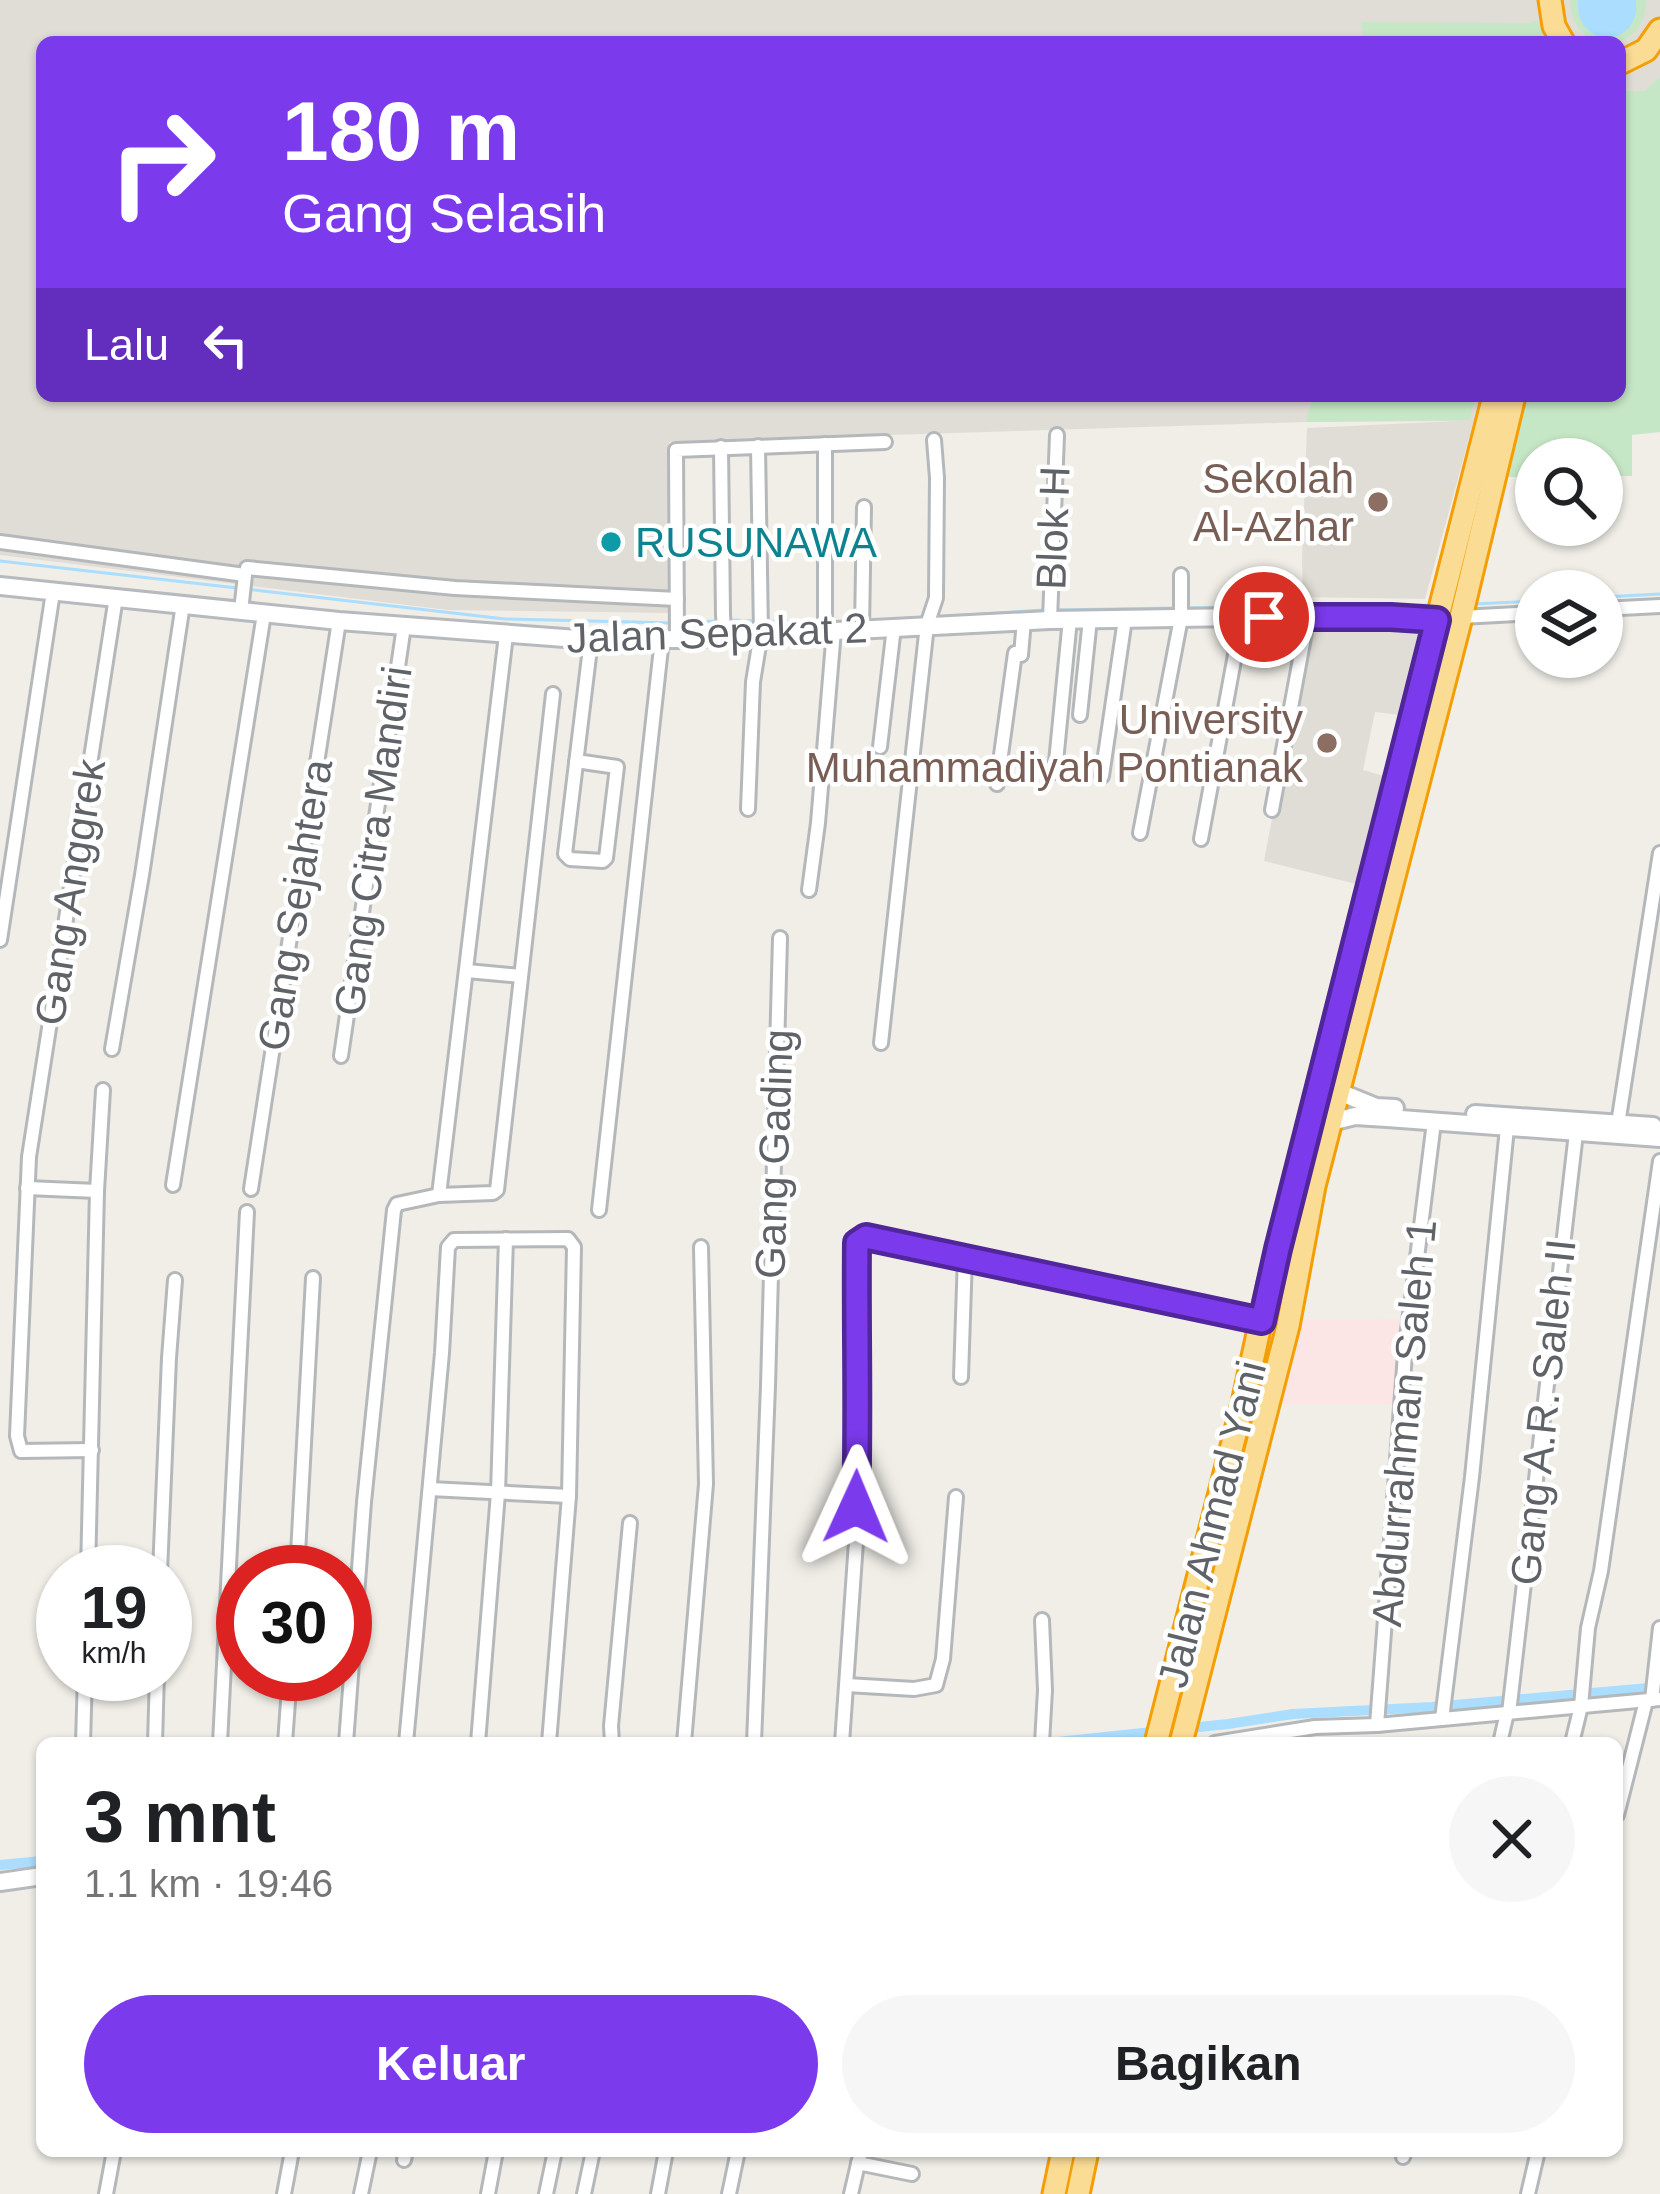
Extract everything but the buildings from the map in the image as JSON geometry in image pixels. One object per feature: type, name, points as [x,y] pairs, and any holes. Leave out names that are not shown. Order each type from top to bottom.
[{"type":"highway","points":[[1550,0],[1560,36]]},
{"type":"highway","points":[[1626,60],[1646,50],[1660,29]]},
{"type":"highway","name":"Jalan Ahmad Yani","points":[[1451,609],[1493,402]]},
{"type":"highway","name":"Jalan Ahmad Yani","points":[[1157,1737],[1269,1283],[1451,609],[1512,402]]},
{"type":"highway","name":"Jalan Ahmad Yani","points":[[1183,1733],[1288,1326],[1314,1186],[1428,699]]},
{"type":"highway","points":[[1243,1403],[1267,1408]]},
{"type":"highway","points":[[1054,2194],[1062,2157]]},
{"type":"highway","points":[[1078,2194],[1086,2157]]},
{"type":"street","name":"Blok H","points":[[1050,612],[1057,435]]},
{"type":"street","points":[[881,1043],[930,615],[936,598],[934,440]]},
{"type":"street","points":[[599,1210],[674,631],[676,450],[885,442]]},
{"type":"street","points":[[809,890],[818,823],[827,625],[825,444]]},
{"type":"street","points":[[748,809],[753,682],[761,630],[758,446]]},
{"type":"street","points":[[722,447],[726,626]]},
{"type":"street","points":[[862,622],[864,507]]},
{"type":"street","points":[[0,542],[245,575],[676,599]]},
{"type":"street","points":[[242,604],[245,574]]},
{"type":"street","points":[[1140,833],[1186,608],[1181,575]]},
{"type":"street","name":"Jalan Sepakat 2","points":[[0,586],[183,604],[242,604],[264,614],[591,640],[726,626],[761,630],[862,622],[894,627],[930,615],[1024,620],[1050,612],[1080,619],[1125,619],[1186,608],[1242,617],[1264,612],[1308,616],[1451,609]]},
{"type":"street","points":[[0,940],[53,592]]},
{"type":"street","name":"Gang Anggrek","points":[[92,1450],[21,1451],[16,1443],[28,1157],[116,597]]},
{"type":"street","points":[[112,1049],[183,604]]},
{"type":"street","points":[[1623,608],[1660,606]]},
{"type":"street","points":[[1451,609],[1515,612]]},
{"type":"street","points":[[173,1185],[264,614]]},
{"type":"street","points":[[1272,810],[1308,616]]},
{"type":"street","points":[[1201,838],[1242,617]]},
{"type":"street","points":[[1080,619],[1080,715]]},
{"type":"street","points":[[1055,772],[1080,619]]},
{"type":"street","points":[[1102,776],[1125,619]]},
{"type":"street","points":[[997,784],[1015,653],[1022,655],[1024,620]]},
{"type":"street","name":"Gang Sejahtera","points":[[251,1190],[339,621]]},
{"type":"street","name":"Gang Citra Mandiri","points":[[341,1056],[404,626]]},
{"type":"street","points":[[880,747],[894,627]]},
{"type":"street","points":[[439,1195],[506,635]]},
{"type":"street","points":[[576,760],[614,764],[618,772],[603,861],[570,859],[566,854],[576,760],[591,640]]},
{"type":"street","points":[[346,1737],[364,1502],[394,1210],[397,1204],[439,1195],[497,1190],[553,694]]},
{"type":"street","points":[[1618,1124],[1660,853]]},
{"type":"street","name":"Gang Gading","points":[[754,1737],[780,938]]},
{"type":"street","points":[[466,971],[521,976]]},
{"type":"street","points":[[89,1545],[103,1090]]},
{"type":"street","points":[[1339,1092],[1376,1107],[1425,1118],[1660,1138]]},
{"type":"street","points":[[1331,1122],[1355,1116],[1660,1127]]},
{"type":"street","name":"Abdurrahman Saleh 1","points":[[1368,1737],[1378,1700],[1425,1118]]},
{"type":"street","points":[[1443,1710],[1507,1128]]},
{"type":"street","name":"Gang A.R. Saleh II","points":[[1501,1737],[1509,1706],[1576,1133]]},
{"type":"street","points":[[1573,1737],[1660,1161]]},
{"type":"street","points":[[27,1188],[97,1191]]},
{"type":"street","points":[[220,1737],[247,1212]]},
{"type":"street","points":[[843,1737],[858,1457],[857,1243],[866,1237],[965,1256],[1262,1321]]},
{"type":"street","points":[[478,1737],[498,1492],[506,1239]]},
{"type":"street","points":[[407,1737],[448,1247],[454,1240],[568,1239],[574,1246],[569,1496],[550,1737]]},
{"type":"street","points":[[685,1737],[706,1484],[701,1247]]},
{"type":"street","points":[[962,1377],[965,1256]]},
{"type":"street","points":[[298,1545],[313,1278]]},
{"type":"street","points":[[161,1545],[175,1280]]},
{"type":"street","points":[[430,1489],[569,1496]]},
{"type":"street","points":[[847,1685],[914,1689],[936,1685],[944,1659],[956,1497]]},
{"type":"street","points":[[612,1737],[630,1523]]},
{"type":"street","points":[[1042,1620],[1042,1737]]},
{"type":"street","points":[[1623,1795],[1653,1695],[1660,1628]]},
{"type":"street","points":[[1302,1736],[1443,1710],[1653,1695]]},
{"type":"street","points":[[83,1737],[84,1701]]},
{"type":"street","points":[[154,1737],[156,1701]]},
{"type":"street","points":[[285,1737],[288,1701]]},
{"type":"street","points":[[0,1882],[36,1877]]},
{"type":"street","points":[[106,2194],[113,2157]]},
{"type":"street","points":[[284,2194],[291,2157]]},
{"type":"street","points":[[362,2194],[369,2157]]},
{"type":"street","points":[[488,2194],[495,2157]]},
{"type":"street","points":[[546,2194],[554,2157]]},
{"type":"street","points":[[584,2194],[592,2157]]},
{"type":"street","points":[[658,2194],[665,2157]]},
{"type":"street","points":[[729,2194],[736,2157]]},
{"type":"street","points":[[851,2194],[859,2157],[913,2174]]},
{"type":"street","points":[[1528,2194],[1537,2157]]},
{"type":"shaded area","points":[[0,0],[1660,0],[1660,432],[1474,420],[1425,599],[1303,597],[1307,428],[1456,421],[669,442],[671,613],[448,610],[0,555]]},
{"type":"shaded area","name":"University Muhammadiyah Pontianak","points":[[1309,622],[1427,625],[1408,716],[1375,712],[1363,770],[1390,778],[1360,885],[1264,861]]},
{"type":"shaded area","points":[[1409,1319],[1398,1404],[1277,1404],[1292,1320]]},
{"type":"green space","points":[[1570,0],[1646,0],[1643,19],[1626,38],[1588,36],[1573,19]]},
{"type":"green space","points":[[1361,22],[1541,23],[1553,36],[1362,36]]},
{"type":"green space","points":[[1660,77],[1660,432],[1632,435],[1632,476],[1623,476],[1623,438],[1515,438],[1515,477],[1503,477],[1522,402],[1626,402],[1626,91],[1645,91]]},
{"type":"green space","points":[[1311,402],[1474,402],[1470,420],[1306,422]]},
{"type":"water","points":[[1578,0],[1636,0],[1635,16],[1619,35],[1596,35],[1580,16]]},
{"type":"waterway","points":[[0,561],[237,588]]},
{"type":"waterway","points":[[246,589],[505,619],[673,623]]},
{"type":"waterway","points":[[1623,596],[1660,594]]},
{"type":"waterway","points":[[1474,604],[1515,602]]},
{"type":"waterway","points":[[1186,608],[1434,605]]},
{"type":"waterway","points":[[1054,610],[1176,608]]},
{"type":"waterway","points":[[934,617],[1044,610]]},
{"type":"waterway","points":[[868,621],[925,617]]},
{"type":"waterway","points":[[730,620],[757,621]]},
{"type":"waterway","points":[[682,622],[721,621]]},
{"type":"waterway","points":[[766,621],[823,622]]},
{"type":"waterway","points":[[832,622],[859,621]]},
{"type":"waterway","points":[[1105,1737],[1293,1714],[1660,1687]]},
{"type":"waterway","points":[[0,1865],[36,1862]]},
{"type":"place","name":"Sekolah Al-Azhar","points":[[1378,502]]},
{"type":"place","name":"RUSUNAWA","points":[[611,542]]},
{"type":"place","name":"University Muhammadiyah Pontianak","points":[[1327,743]]},
{"type":"route","points":[[856,1507],[860,1239],[965,1256],[1262,1321],[1437,620],[1264,617]]}]
